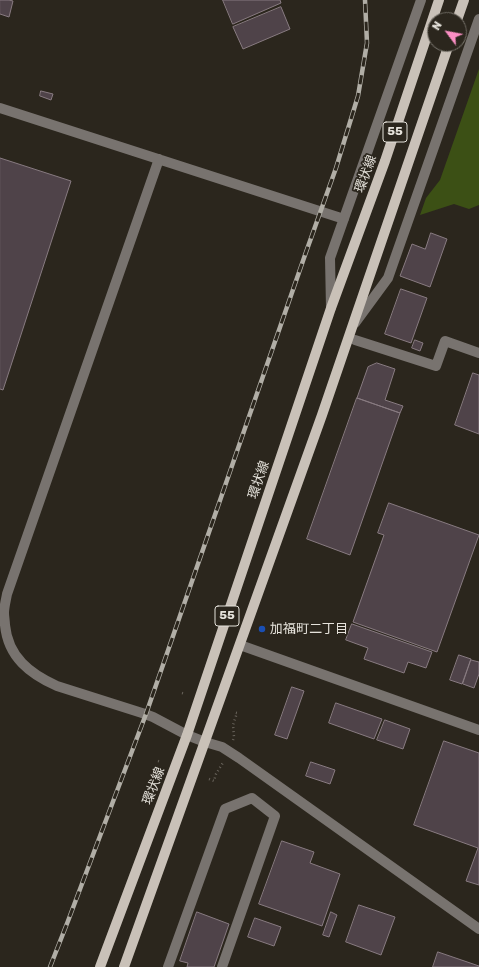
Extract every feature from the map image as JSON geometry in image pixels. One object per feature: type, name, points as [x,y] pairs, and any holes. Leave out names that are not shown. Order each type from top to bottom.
[{"type":"main road","name":"環状線","points":[[100,967],[187,734],[331,308],[385,161],[439,0]]},
{"type":"main road","points":[[460,12],[464,0]]},
{"type":"main road","name":"55","points":[[124,967],[319,423],[445,52]]},
{"type":"street","points":[[331,308],[330,258],[421,0]]},
{"type":"street","points":[[352,327],[388,278],[479,19]]},
{"type":"street","points":[[0,108],[344,219]]},
{"type":"street","points":[[159,159],[7,594],[4,612],[6,636],[14,652],[22,663],[40,678],[57,686],[127,707],[153,717],[205,742],[222,747],[479,929]]},
{"type":"street","points":[[355,340],[436,366],[445,341],[479,353]]},
{"type":"street","points":[[240,645],[479,730]]},
{"type":"street","points":[[168,967],[225,809],[252,798],[275,816],[222,967]]},
{"type":"path","points":[[233,712],[237,713],[233,725],[233,740]]},
{"type":"path","points":[[209,779],[214,781],[216,774],[224,761]]},
{"type":"green space","points":[[479,69],[479,205],[469,209],[454,204],[420,215],[426,198],[440,180]]},
{"type":"building","points":[[0,0],[13,1],[9,17],[0,14]]},
{"type":"building","points":[[223,0],[280,0],[281,3],[233,24]]},
{"type":"building","points":[[281,7],[290,29],[243,49],[233,27]]},
{"type":"building","points":[[41,91],[53,94],[51,100],[40,96]]},
{"type":"building","points":[[0,158],[71,181],[3,390],[0,389]]},
{"type":"building","points":[[431,233],[447,239],[430,287],[400,276],[412,244],[425,249]]},
{"type":"building","points":[[401,289],[427,298],[411,343],[385,334]]},
{"type":"building","points":[[415,340],[423,343],[420,351],[412,348]]},
{"type":"building","points":[[377,363],[395,369],[385,400],[403,406],[400,413],[357,398],[368,367]]},
{"type":"building","points":[[473,373],[479,375],[479,434],[455,425]]},
{"type":"building","points":[[357,398],[400,413],[350,555],[307,539]]},
{"type":"building","points":[[389,503],[479,535],[437,652],[353,622],[384,535],[378,533]]},
{"type":"building","points":[[352,624],[432,652],[426,668],[408,662],[404,673],[364,659],[368,648],[346,640]]},
{"type":"building","points":[[459,655],[471,659],[462,684],[450,680]]},
{"type":"building","points":[[471,660],[479,662],[479,674],[474,688],[463,684]]},
{"type":"building","points":[[292,687],[304,691],[287,739],[275,735]]},
{"type":"building","points":[[336,703],[382,719],[374,739],[329,723]]},
{"type":"building","points":[[385,720],[410,729],[403,749],[377,740]]},
{"type":"building","points":[[444,741],[479,753],[479,885],[466,881],[478,848],[414,825]]},
{"type":"building","points":[[311,762],[335,770],[330,784],[306,776]]},
{"type":"building","points":[[282,841],[314,852],[310,863],[340,874],[322,926],[259,904]]},
{"type":"building","points":[[359,905],[395,917],[381,955],[346,942]]},
{"type":"building","points":[[197,912],[229,924],[214,967],[187,967],[188,963],[180,961]]},
{"type":"building","points":[[331,912],[337,915],[329,937],[323,935]]},
{"type":"building","points":[[255,918],[281,927],[274,946],[248,937]]},
{"type":"building","points":[[438,952],[479,966],[479,967],[433,967]]},
{"type":"railway","points":[[50,967],[146,714],[336,168],[358,96],[367,43],[365,0]]},
{"type":"place","name":"加福町二丁目","points":[[262,629]]}]
